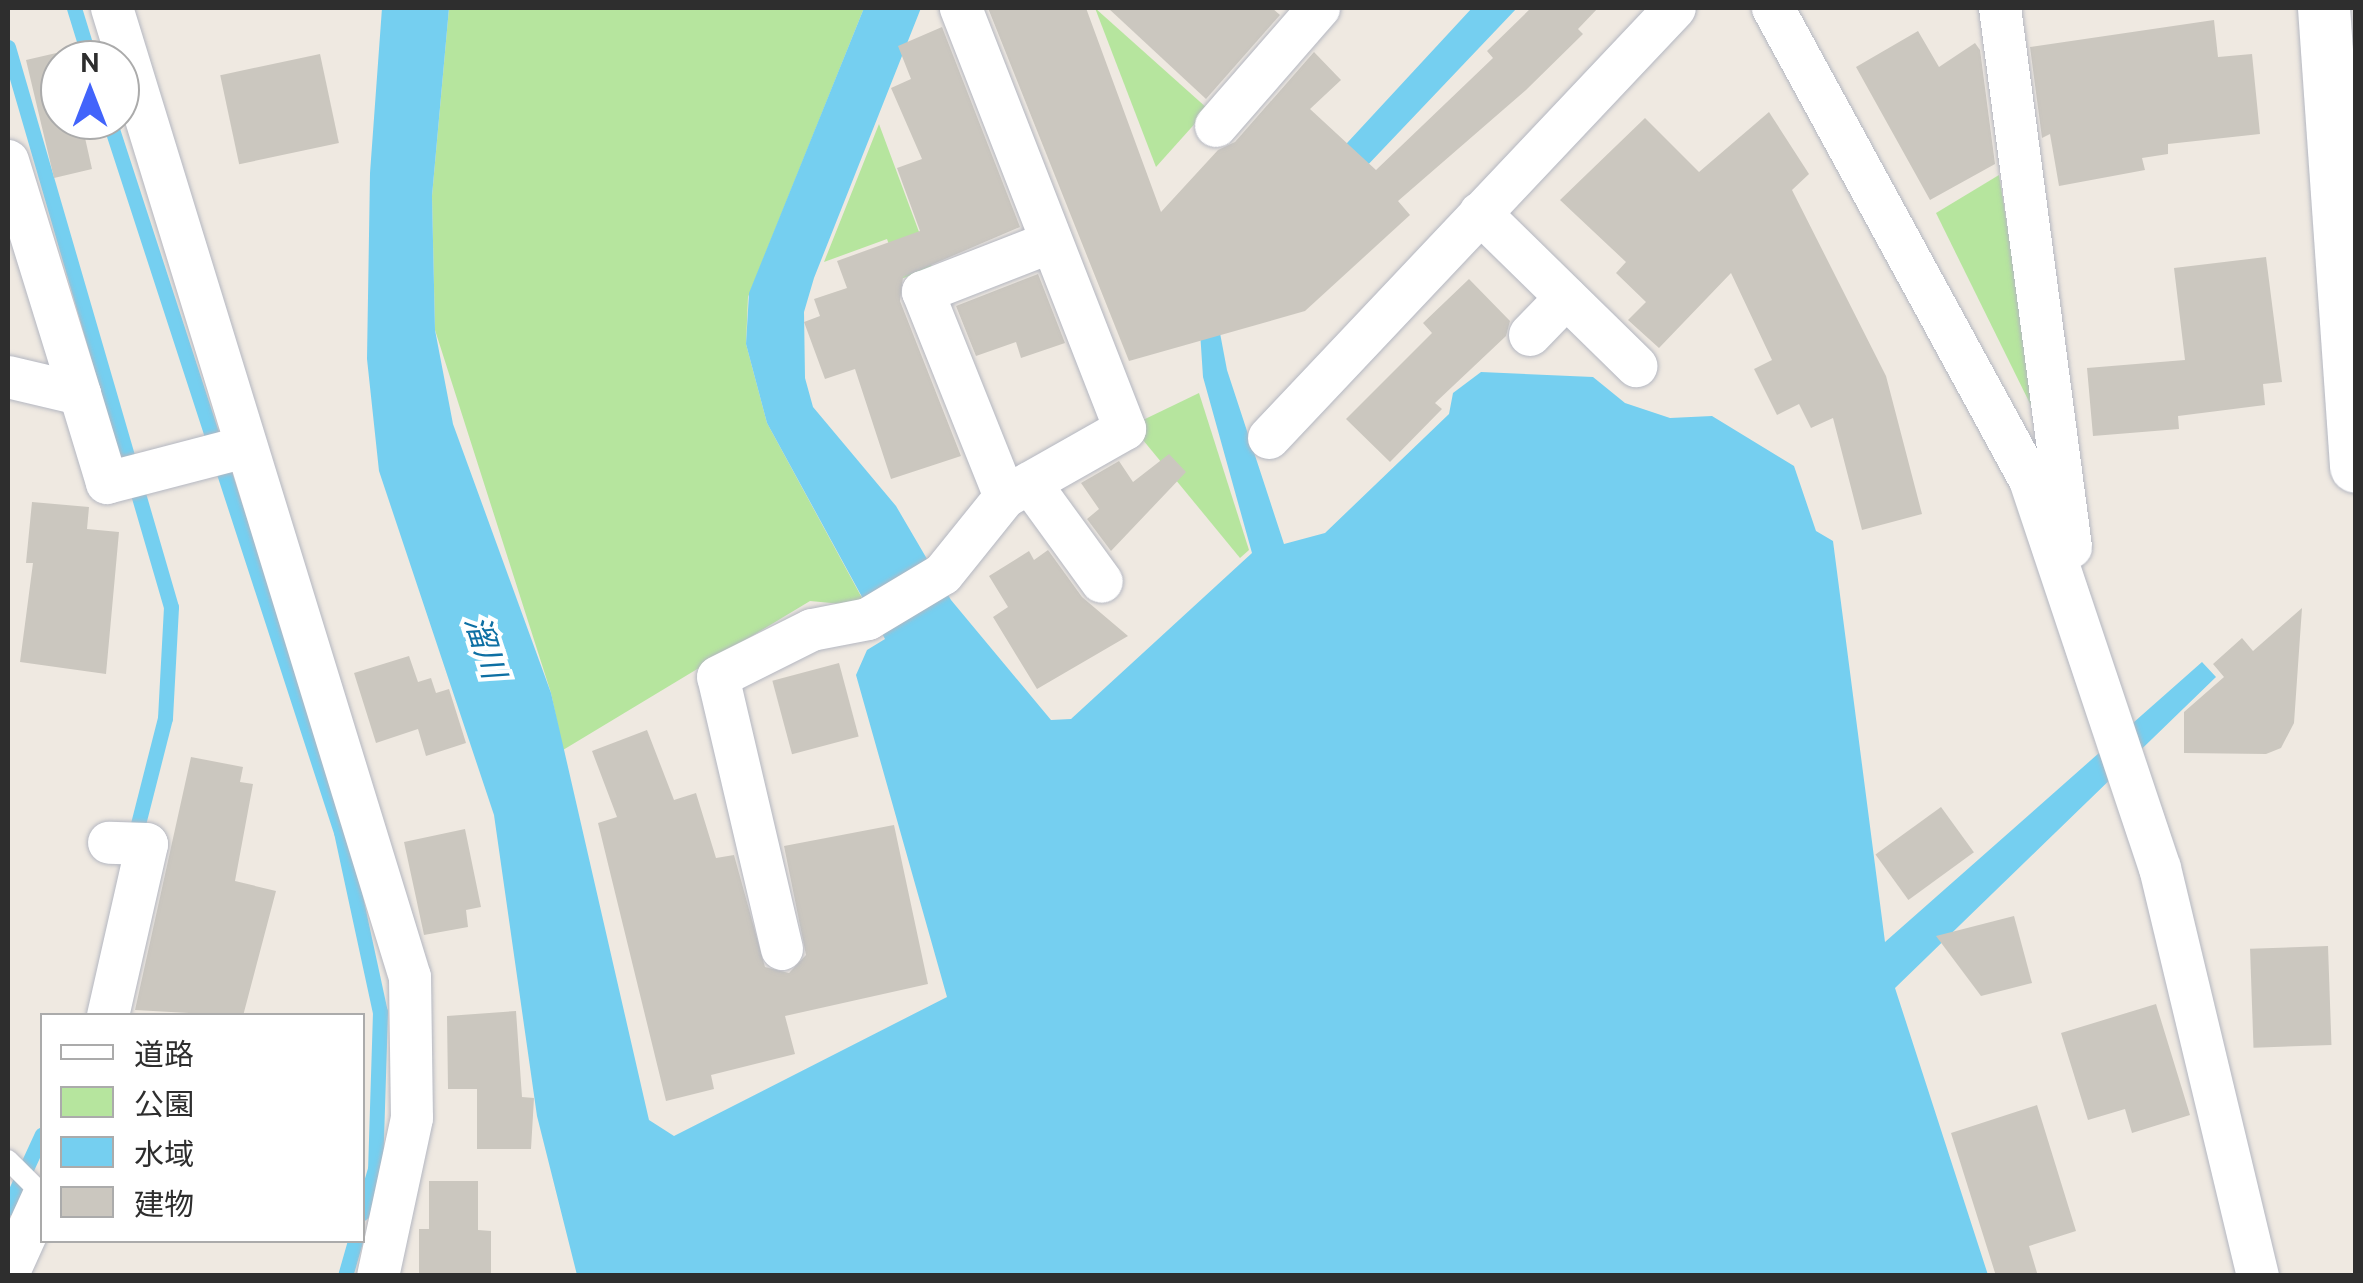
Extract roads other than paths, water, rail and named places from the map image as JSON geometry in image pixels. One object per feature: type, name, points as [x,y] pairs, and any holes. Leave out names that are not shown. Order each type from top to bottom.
[{"type":"street","points":[[112,8],[223,453],[372,834],[410,977],[412,1118],[378,1276]]},
{"type":"street","points":[[782,949],[718,677],[812,630],[868,620],[943,574],[1018,490],[1125,429],[961,8]]},
{"type":"street","points":[[1216,126],[1319,8]]},
{"type":"street","points":[[1269,438],[1674,8]]},
{"type":"street","points":[[1773,8],[2030,480],[2160,868],[2258,1276]]},
{"type":"street","points":[[2000,8],[2078,614]]},
{"type":"street","points":[[2324,8],[2356,466]]},
{"type":"street","points":[[8,162],[107,482],[223,453]]},
{"type":"street","points":[[1480,213],[1636,366]]},
{"type":"street","points":[[1051,242],[924,292],[1018,490],[1102,582]]},
{"type":"street","points":[[1530,336],[1566,298]]},
{"type":"street","points":[[8,377],[84,408]]},
{"type":"street","points":[[108,1013],[124,844]]},
{"type":"street","points":[[8,1274],[29,1182]]},
{"type":"water","name":"溜川","points":[[382,8],[449,8],[432,196],[435,330],[453,424],[551,693],[649,1120],[674,1136],[947,997],[856,675],[867,650],[885,639],[767,423],[746,344],[749,293],[864,8],[921,8],[814,278],[804,312],[805,378],[813,407],[896,506],[951,600],[1051,720],[1071,719],[1252,553],[1203,377],[1199,316],[1212,289],[1472,8],[1517,8],[1228,312],[1220,333],[1227,370],[1284,544],[1325,533],[1449,414],[1453,393],[1481,372],[1593,377],[1625,403],[1670,418],[1712,416],[1794,466],[1816,531],[1833,541],[1885,942],[2202,662],[2216,677],[1895,988],[1988,1275],[577,1275],[537,1116],[494,815],[379,471],[367,359],[370,173]]},
{"type":"waterway","points":[[74,8],[84,40]]},
{"type":"waterway","points":[[8,47],[171,607],[165,718],[134,840]]},
{"type":"waterway","points":[[116,140],[341,832],[380,1012],[375,1169],[365,1203]]},
{"type":"waterway","points":[[8,1208],[40,1138]]},
{"type":"waterway","points":[[345,1276],[354,1243]]}]
